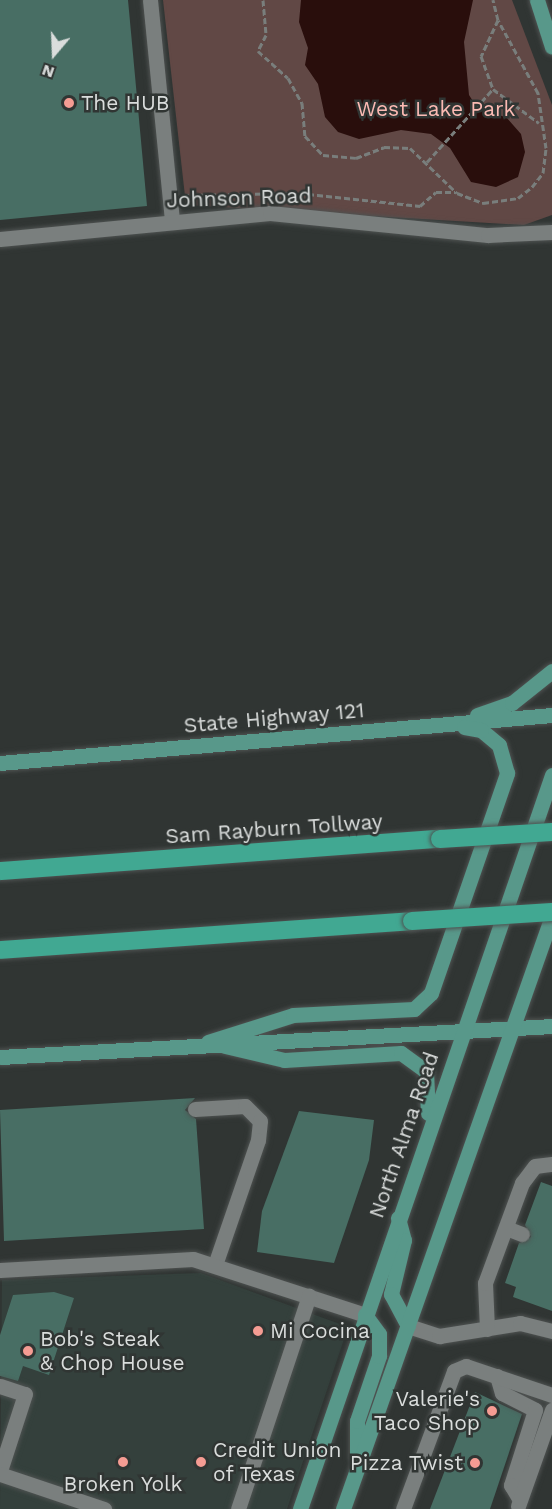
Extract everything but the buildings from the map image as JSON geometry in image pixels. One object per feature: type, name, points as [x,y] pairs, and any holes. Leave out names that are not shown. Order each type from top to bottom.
[{"type":"highway","name":"Sam Rayburn Tollway","points":[[0,871],[552,832]]},
{"type":"highway","points":[[0,950],[412,921],[552,914]]},
{"type":"main road","points":[[537,0],[552,47]]},
{"type":"main road","points":[[448,723],[512,704],[552,671]]},
{"type":"main road","name":"State Highway 121","points":[[0,763],[552,715]]},
{"type":"main road","points":[[208,1042],[293,1015],[414,1009],[431,993],[507,773],[504,754],[492,738],[448,723]]},
{"type":"main road","name":"North Alma Road","points":[[300,1509],[425,1138],[552,775]]},
{"type":"main road","points":[[343,1509],[552,914]]},
{"type":"main road","points":[[0,1057],[208,1042],[463,1028],[511,1030],[552,1026]]},
{"type":"main road","points":[[208,1042],[284,1060],[409,1057],[426,1071],[430,1084],[425,1138]]},
{"type":"main road","points":[[398,1218],[404,1240],[391,1294],[408,1326]]},
{"type":"main road","points":[[357,1471],[357,1421],[379,1356],[379,1334],[365,1315]]},
{"type":"street","points":[[150,0],[172,221]]},
{"type":"street","name":"Johnson Road","points":[[0,239],[172,221],[290,214],[488,235],[552,232]]},
{"type":"street","points":[[195,1108],[244,1106],[260,1120],[258,1140],[215,1265]]},
{"type":"street","points":[[487,1329],[485,1283],[527,1173],[552,1164]]},
{"type":"street","points":[[506,1228],[522,1234]]},
{"type":"street","points":[[0,1270],[171,1257],[215,1265],[365,1315]]},
{"type":"street","points":[[238,1509],[309,1296]]},
{"type":"street","points":[[408,1326],[439,1336],[520,1323],[552,1331]]},
{"type":"street","points":[[403,1509],[454,1371],[466,1366],[552,1395]]},
{"type":"street","points":[[497,1376],[502,1393],[535,1410],[511,1485],[519,1504]]},
{"type":"street","points":[[0,1386],[25,1394],[0,1473],[104,1509]]},
{"type":"street","points":[[519,1504],[552,1410]]},
{"type":"path","points":[[263,0],[267,35],[258,51],[288,78],[302,103],[305,136],[323,155],[357,158],[384,147],[410,148],[457,193]]},
{"type":"path","points":[[198,194],[299,193],[420,206],[436,192],[457,193],[483,203],[518,198],[532,187],[543,173],[538,93],[498,20],[493,0]]},
{"type":"path","points":[[498,20],[481,56],[493,89],[540,124]]},
{"type":"path","points":[[427,162],[493,89]]},
{"type":"shaded area","points":[[301,0],[473,0],[464,42],[469,95],[476,106],[507,118],[521,134],[525,152],[518,177],[496,187],[471,182],[450,148],[431,134],[401,130],[359,139],[338,132],[325,117],[318,84],[305,65],[308,48],[299,22]]},
{"type":"shaded area","points":[[201,1273],[348,1327],[287,1509],[0,1509],[2,1280]]},
{"type":"green space","name":"West Lake Park","points":[[163,0],[512,0],[552,105],[552,215],[524,225],[186,205]]},
{"type":"place","name":"The HUB","points":[[69,103]]},
{"type":"place","name":"Mi Cocina","points":[[258,1331]]},
{"type":"place","name":"Bob's Steak & Chop House","points":[[28,1351]]},
{"type":"place","name":"Valerie's Taco Shop","points":[[492,1411]]},
{"type":"place","name":"Broken Yolk","points":[[123,1462]]},
{"type":"place","name":"Credit Union of Texas","points":[[201,1462]]},
{"type":"place","name":"Pizza Twist","points":[[475,1463]]}]
